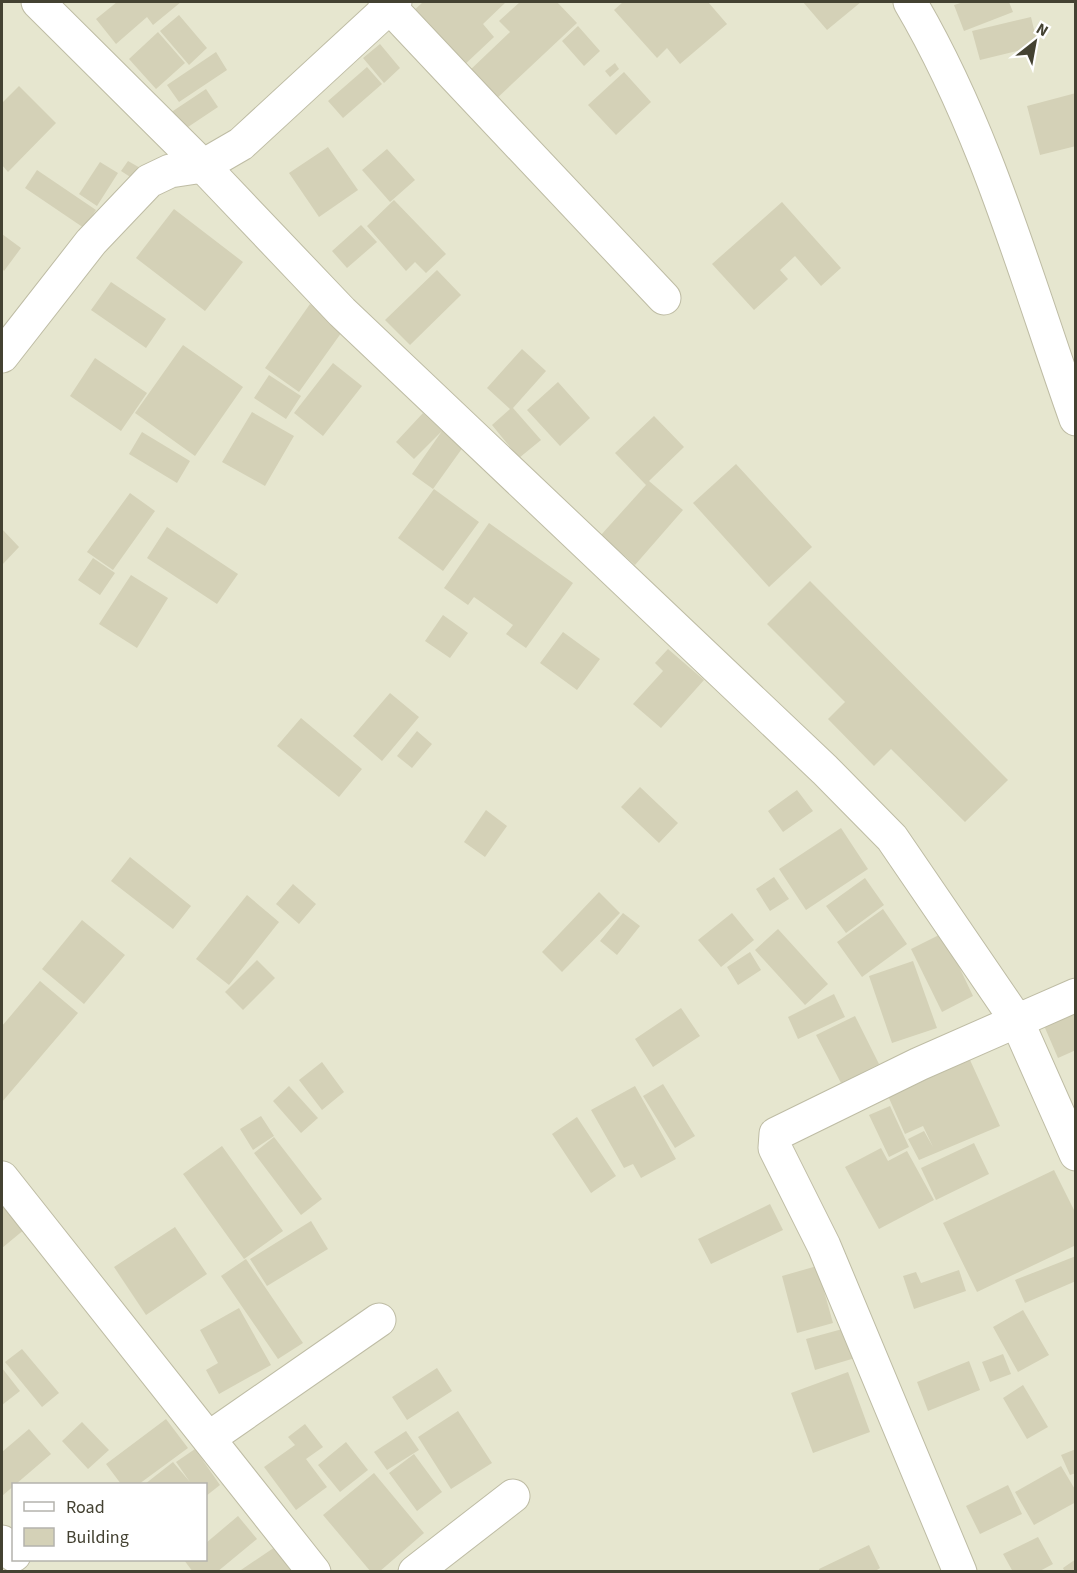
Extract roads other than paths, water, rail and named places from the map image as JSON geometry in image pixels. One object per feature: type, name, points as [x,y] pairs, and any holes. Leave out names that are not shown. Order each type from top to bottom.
[{"type":"street","points":[[38,2],[202,166],[342,312],[825,770],[892,838],[1017,1021],[1076,1154]]},
{"type":"street","points":[[910,2],[929,35],[974,129],[1076,419]]},
{"type":"street","points":[[2,356],[91,242],[149,182],[170,171],[202,166],[240,144],[390,3],[664,298]]},
{"type":"street","points":[[960,1572],[824,1246],[775,1148],[776,1134],[919,1064],[1076,995]]},
{"type":"street","points":[[2,1178],[314,1572]]},
{"type":"street","points":[[209,1438],[379,1320]]},
{"type":"street","points":[[415,1572],[513,1496]]}]
